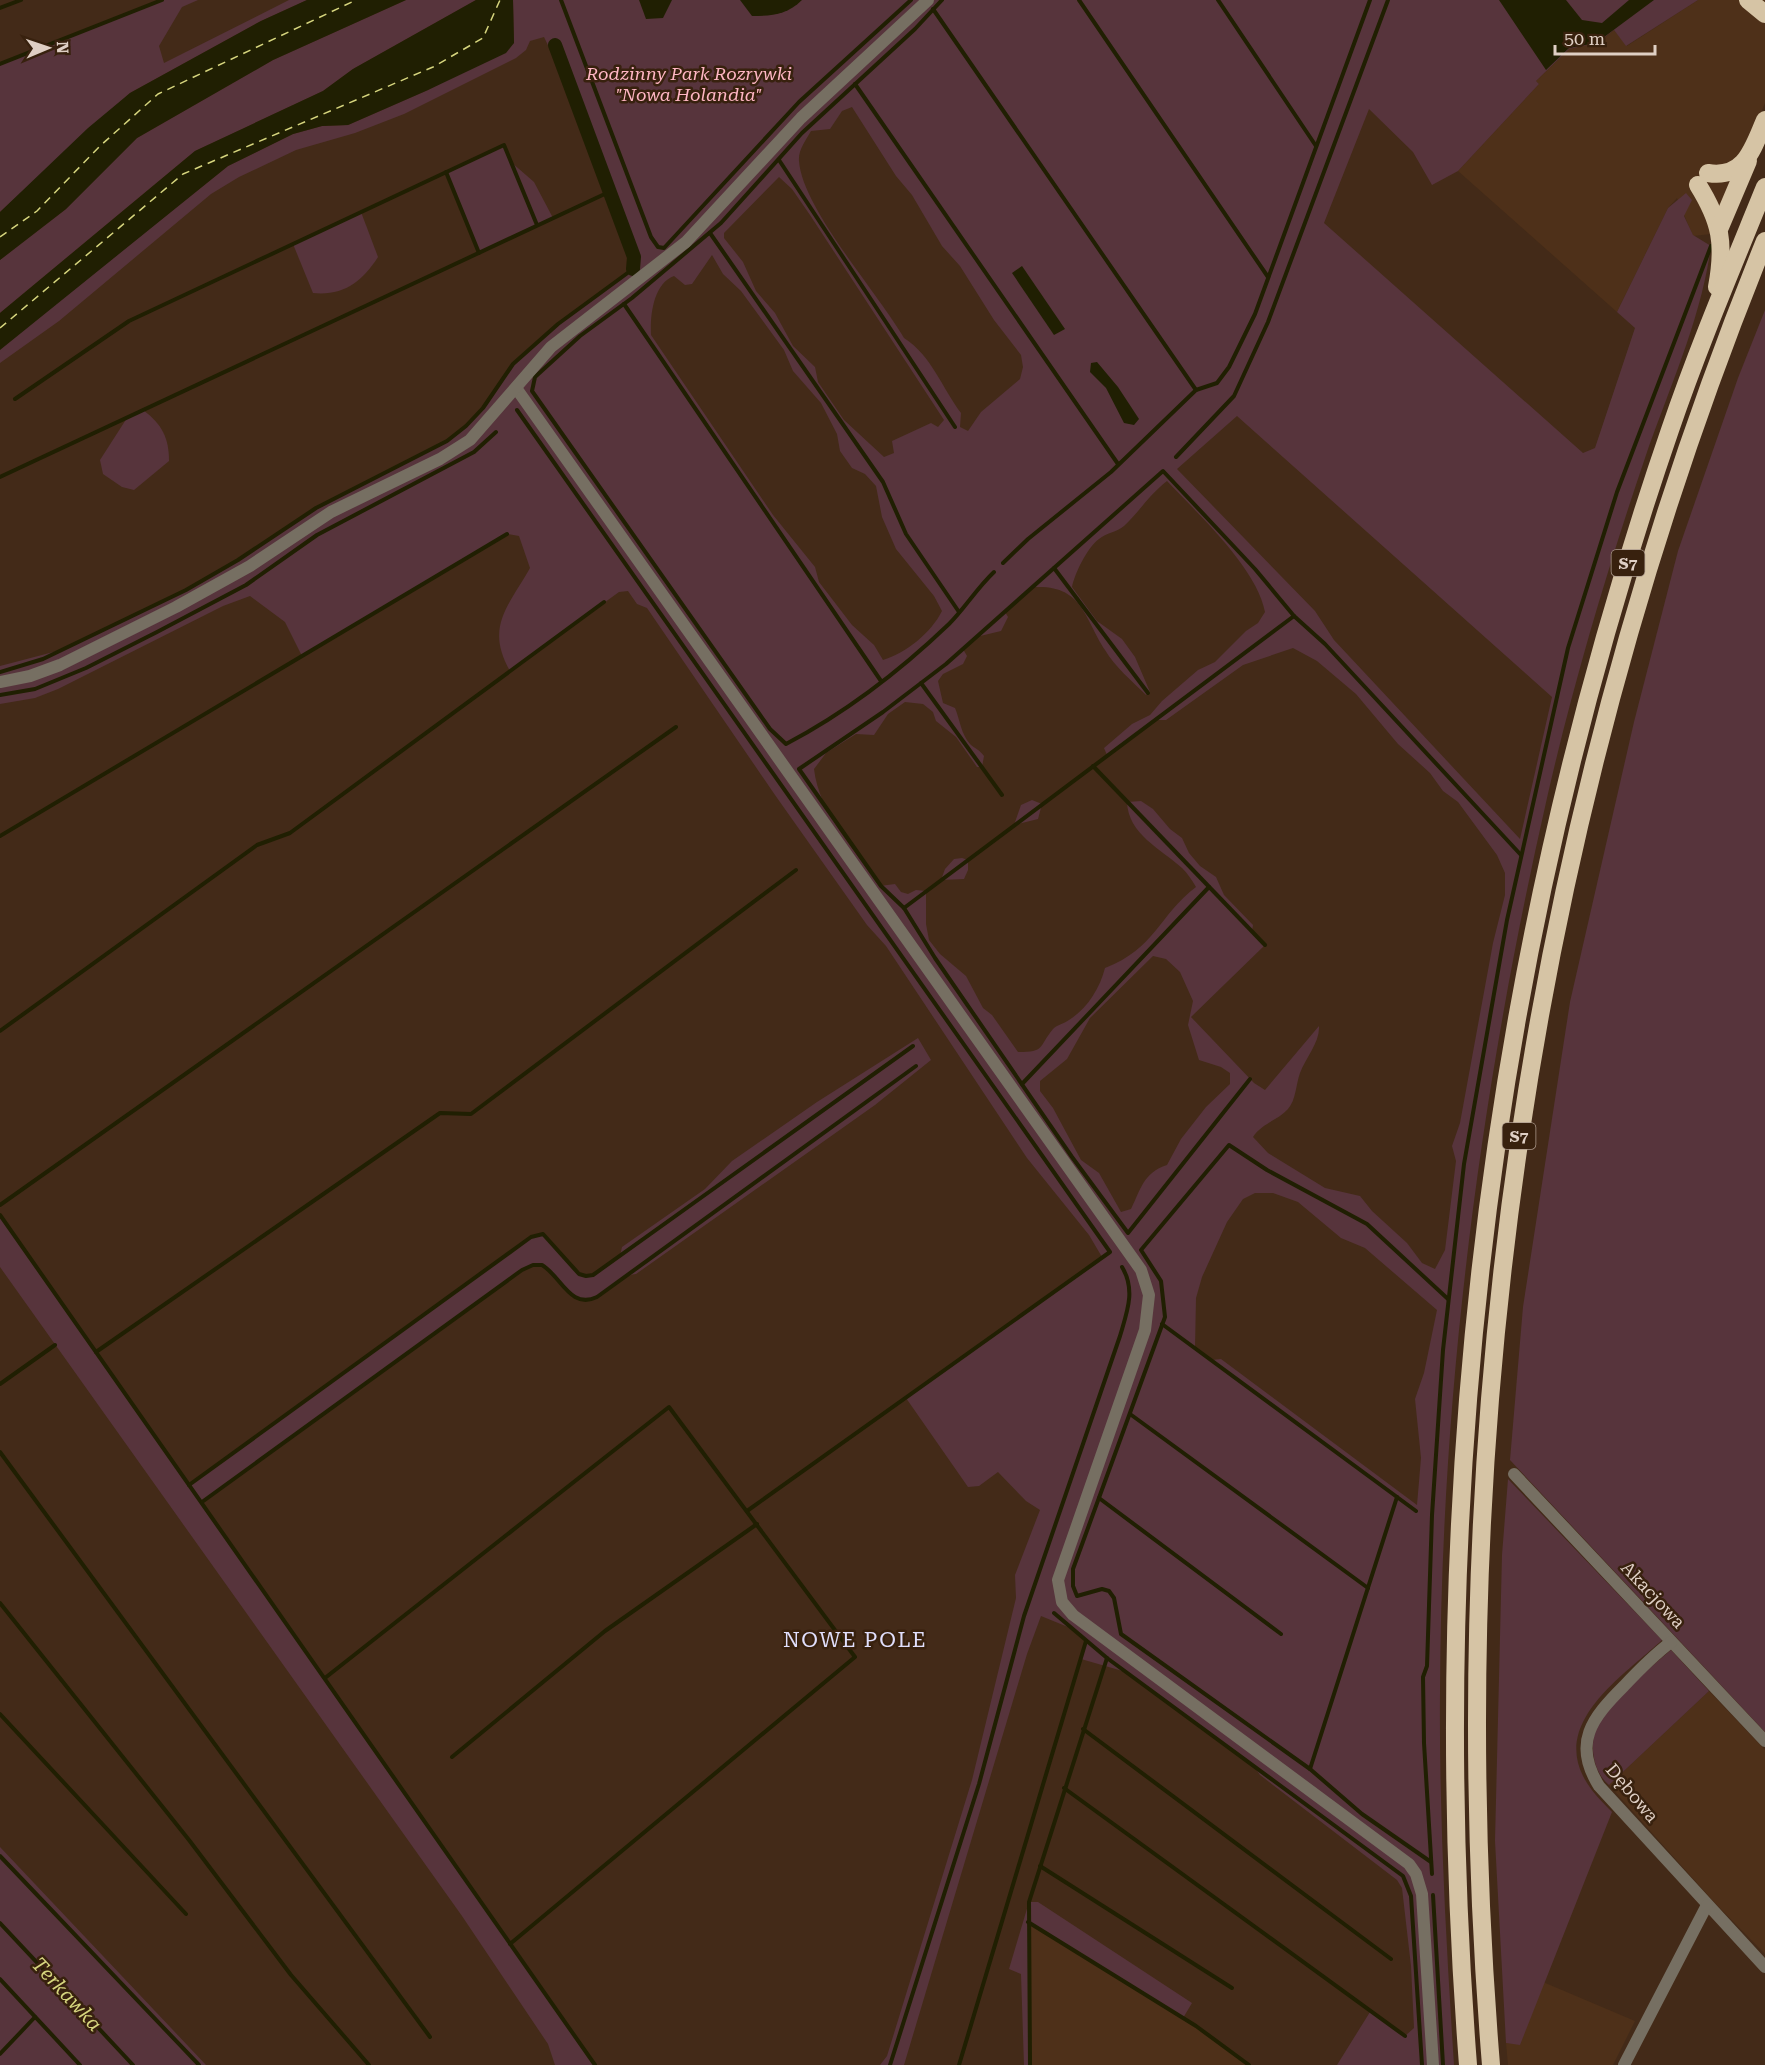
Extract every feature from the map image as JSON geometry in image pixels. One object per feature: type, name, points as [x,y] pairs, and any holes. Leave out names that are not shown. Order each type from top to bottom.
[{"type":"highway","points":[[1748,0],[1765,14]]},
{"type":"highway","points":[[1720,227],[1765,120]]},
{"type":"highway","points":[[1709,324],[1721,255],[1720,227],[1703,179],[1731,172],[1749,159]]},
{"type":"highway","name":"S7","points":[[1468,2065],[1454,1804],[1455,1611],[1458,1523],[1471,1340],[1490,1182],[1522,985],[1564,795],[1638,529],[1671,428],[1709,324],[1765,187]]},
{"type":"highway","name":"S7","points":[[1491,2065],[1477,1830],[1477,1612],[1480,1526],[1493,1350],[1514,1171],[1556,932],[1583,805],[1622,657],[1683,458],[1765,241]]},
{"type":"street","points":[[0,682],[47,671],[166,613],[250,566],[332,513],[440,459],[477,435],[551,347],[686,242],[807,111],[928,0]]},
{"type":"street","points":[[516,388],[1141,1270],[1147,1286],[1149,1304],[1144,1330],[1058,1580],[1059,1595],[1073,1615],[1409,1864],[1416,1874],[1422,1894],[1433,2065]]},
{"type":"street","name":"Akacjowa","points":[[1514,1474],[1765,1741]]},
{"type":"street","name":"Dębowa","points":[[1671,1641],[1598,1712],[1587,1737],[1586,1753],[1589,1770],[1599,1786],[1765,1967]]},
{"type":"street","points":[[1624,2065],[1707,1905]]},
{"type":"shaded area","points":[[307,0],[406,0],[273,60],[137,138],[66,209],[0,260],[0,212],[88,128],[130,93],[261,21]]},
{"type":"shaded area","points":[[476,0],[513,0],[514,43],[506,53],[348,125],[322,126],[293,134],[228,166],[0,350],[0,313],[195,151],[323,91],[353,69]]},
{"type":"shaded area","points":[[639,0],[672,0],[663,18],[646,19]]},
{"type":"shaded area","points":[[740,0],[802,0],[791,9],[779,14],[752,16]]},
{"type":"shaded area","points":[[1499,0],[1566,0],[1582,20],[1602,23],[1629,0],[1654,0],[1596,43],[1569,48],[1546,70]]},
{"type":"shaded area","points":[[1698,0],[1765,0],[1765,103],[1711,234],[1693,236],[1677,198],[1668,208],[1617,312],[1458,171],[1539,84],[1536,81],[1569,49],[1597,43],[1614,30],[1627,46]]},
{"type":"shaded area","points":[[1022,266],[1065,329],[1054,335],[1012,273]]},
{"type":"shaded area","points":[[1097,362],[1118,387],[1139,419],[1134,425],[1124,423],[1106,388],[1090,372],[1091,363]]},
{"type":"shaded area","points":[[1709,1691],[1765,1750],[1765,1954],[1715,1903],[1609,1785]]},
{"type":"shaded area","points":[[1028,1922],[1196,2026],[1249,2065],[1030,2065]]},
{"type":"shaded area","points":[[1543,1982],[1635,2021],[1613,2065],[1508,2065],[1506,2043],[1520,2044]]},
{"type":"green space","points":[[162,0],[198,0],[182,7],[159,46],[164,63],[289,0],[307,0],[261,21],[130,93],[0,212],[0,64]]},
{"type":"green space","points":[[406,0],[476,0],[353,69],[323,91],[195,151],[0,313],[0,260],[66,209],[137,138],[273,60]]},
{"type":"green space","name":"Rodzinny Park Rozrywki \"Nowa Holandia\"","points":[[513,0],[1698,0],[1626,46],[1614,30],[1597,43],[1569,49],[1536,81],[1539,84],[1458,171],[1432,185],[1413,152],[1369,109],[1324,223],[1583,453],[1595,448],[1635,328],[1617,312],[1668,208],[1686,193],[1692,200],[1684,216],[1693,235],[1711,246],[1692,327],[1617,542],[1568,713],[1523,909],[1484,1131],[1457,1355],[1442,1580],[1440,1693],[1442,1832],[1454,2065],[1337,2065],[1370,2012],[1405,2036],[1414,2028],[1411,1966],[1402,1888],[1397,1880],[1260,1775],[1253,1765],[1126,1672],[1081,1659],[1086,1641],[1068,1627],[1041,1616],[1027,1654],[904,2065],[880,2065],[887,2056],[972,1780],[1016,1598],[1015,1575],[1040,1510],[1026,1501],[998,1472],[979,1486],[968,1487],[906,1398],[1102,1257],[1089,1235],[1027,1158],[886,946],[867,925],[775,795],[647,608],[637,604],[628,591],[619,592],[510,671],[499,642],[502,618],[530,568],[519,536],[508,534],[302,656],[285,622],[250,596],[223,606],[58,689],[35,698],[0,704],[0,666],[61,650],[186,590],[238,560],[316,508],[447,441],[483,408],[513,364],[558,324],[633,270],[634,257],[562,63],[556,62],[544,37],[530,41],[526,50],[516,58],[404,114],[355,133],[296,150],[239,177],[211,194],[59,321],[0,363],[0,349],[228,166],[293,134],[322,126],[348,125],[428,90],[514,43]],"holes":[[[852,107],[896,176],[912,195],[942,246],[960,266],[994,320],[1021,355],[1023,367],[1020,379],[981,412],[968,431],[960,427],[961,413],[929,363],[914,345],[904,338],[827,226],[803,180],[799,157],[811,131],[830,129],[842,111]],[[779,177],[792,189],[810,215],[944,420],[938,427],[931,423],[892,441],[894,453],[884,457],[844,420],[818,382],[815,367],[793,346],[775,313],[756,291],[743,262],[724,238],[724,233]],[[712,255],[723,274],[741,291],[784,350],[793,371],[821,403],[837,434],[840,451],[852,468],[865,474],[876,486],[882,517],[896,549],[934,596],[942,611],[925,634],[892,657],[883,660],[874,645],[852,625],[819,582],[815,567],[773,515],[651,335],[652,310],[661,286],[674,276],[685,285],[692,284]],[[1237,416],[1552,697],[1520,839],[1334,640],[1315,611],[1177,469]],[[1167,481],[1209,525],[1251,577],[1265,612],[1258,623],[1246,631],[1215,662],[1198,670],[1162,701],[1150,715],[1132,724],[1104,748],[1107,755],[1155,720],[1166,720],[1243,665],[1293,648],[1317,661],[1356,694],[1398,744],[1430,773],[1443,791],[1458,802],[1497,855],[1505,873],[1505,895],[1493,943],[1460,1123],[1452,1146],[1456,1161],[1445,1250],[1435,1269],[1422,1263],[1407,1243],[1372,1211],[1360,1196],[1325,1188],[1268,1153],[1253,1137],[1291,1105],[1300,1073],[1315,1044],[1319,1026],[1265,1090],[1254,1083],[1191,1017],[1265,945],[1252,931],[1253,925],[1224,895],[1216,877],[1200,866],[1189,853],[1182,838],[1170,829],[1153,809],[1141,801],[1127,802],[1129,813],[1139,832],[1182,868],[1196,887],[1135,951],[1105,968],[1100,983],[1082,1010],[1054,1028],[1037,1049],[1018,1052],[992,1015],[983,1008],[966,976],[940,954],[929,940],[926,924],[926,891],[916,890],[908,894],[901,892],[895,884],[880,886],[840,831],[817,785],[814,769],[826,753],[856,734],[874,735],[888,714],[905,702],[923,704],[933,712],[936,721],[956,737],[977,767],[982,767],[984,756],[967,740],[955,708],[943,703],[938,681],[943,674],[963,664],[967,656],[963,649],[976,637],[1001,631],[1008,617],[1005,612],[1035,587],[1063,591],[1072,597],[1080,605],[1114,662],[1146,695],[1150,692],[1135,657],[1122,639],[1097,621],[1072,587],[1082,561],[1090,548],[1102,537],[1124,526]],[[1153,956],[1166,959],[1180,972],[1193,1001],[1188,1025],[1199,1060],[1221,1067],[1230,1073],[1230,1084],[1206,1107],[1181,1139],[1167,1165],[1148,1177],[1140,1188],[1131,1209],[1121,1212],[1099,1173],[1081,1160],[1053,1108],[1040,1091],[1040,1081],[1067,1059],[1090,1018]],[[1255,1193],[1273,1193],[1298,1202],[1341,1238],[1365,1248],[1437,1310],[1424,1373],[1415,1399],[1421,1458],[1417,1505],[1221,1359],[1212,1360],[1195,1348],[1196,1298],[1202,1277],[1227,1222],[1243,1199]]]},
{"type":"green space","points":[[504,145],[511,162],[534,182],[553,218],[479,253],[446,172]]},
{"type":"green space","points":[[361,212],[378,257],[365,274],[351,286],[334,292],[313,293],[293,244]]},
{"type":"green space","points":[[1765,310],[1765,1732],[1510,1460],[1523,1307],[1570,1002],[1634,722],[1678,551],[1738,378]]},
{"type":"green space","points":[[143,410],[160,426],[168,445],[169,461],[134,490],[122,487],[103,474],[100,460],[127,418]]},
{"type":"green space","points":[[1032,800],[1042,804],[1038,819],[1014,825],[1021,805]]},
{"type":"green space","points":[[954,859],[968,860],[968,870],[964,879],[941,880],[945,869]]},
{"type":"green space","points":[[918,1038],[931,1060],[875,1105],[636,1274],[628,1276],[596,1297],[580,1300],[572,1296],[542,1265],[533,1265],[522,1270],[202,1502],[595,2065],[555,2065],[548,2044],[462,1916],[0,1267],[0,1215],[190,1485],[531,1237],[543,1234],[579,1274],[595,1273],[620,1256],[622,1247],[705,1189],[732,1161],[817,1102]]},
{"type":"green space","points":[[1508,1479],[1662,1640],[1598,1699],[1578,1735],[1577,1755],[1583,1776],[1592,1791],[1612,1812],[1520,2045],[1506,2043],[1495,1841],[1502,1555]]},
{"type":"green space","points":[[1671,1650],[1709,1691],[1609,1785],[1595,1764],[1593,1747],[1599,1722],[1622,1694]]},
{"type":"green space","points":[[0,1847],[206,2065],[0,2065]]},
{"type":"green space","points":[[1029,1902],[1038,1902],[1192,2003],[1183,2018],[1028,1922],[1030,2065],[1024,2065],[1021,1974],[1009,1969]]},
{"type":"waterway","points":[[0,8],[21,0]]},
{"type":"waterway","points":[[0,64],[162,0]]},
{"type":"waterway","points":[[561,0],[651,237],[658,247],[664,248],[799,102],[911,0]]},
{"type":"waterway","points":[[942,0],[915,29],[802,133],[721,223],[632,298],[580,336],[535,377],[532,391],[770,729],[786,744],[851,705],[912,658],[949,624],[994,572]]},
{"type":"waterway","points":[[1079,0],[1268,277]]},
{"type":"waterway","points":[[1218,0],[1316,146]]},
{"type":"waterway","points":[[1003,563],[1028,539],[1111,472],[1196,390],[1217,383],[1229,367],[1255,314],[1370,0]]},
{"type":"waterway","points":[[1176,457],[1234,396],[1268,322],[1388,0]]},
{"type":"waterway","points":[[933,9],[1196,390]]},
{"type":"waterway","points":[[555,45],[634,257],[633,269]]},
{"type":"waterway","points":[[855,84],[1118,464]]},
{"type":"waterway","points":[[15,399],[129,321],[504,145],[537,225]]},
{"type":"waterway","points":[[779,160],[955,427]]},
{"type":"waterway","points":[[446,172],[479,253]]},
{"type":"waterway","points":[[0,477],[609,192]]},
{"type":"waterway","points":[[710,233],[883,482],[906,534],[959,612]]},
{"type":"waterway","points":[[1432,1874],[1424,1743],[1423,1677],[1427,1666],[1432,1515],[1443,1350],[1464,1164],[1507,920],[1568,648],[1617,492],[1711,246]]},
{"type":"waterway","points":[[0,672],[43,659],[186,590],[238,560],[316,508],[447,441],[483,408],[513,364],[558,324],[633,269]]},
{"type":"waterway","points":[[624,304],[881,681]]},
{"type":"waterway","points":[[517,410],[1110,1252],[747,1511]]},
{"type":"waterway","points":[[0,695],[35,689],[86,668],[246,585],[317,535],[474,452],[496,432]]},
{"type":"waterway","points":[[1250,1079],[1128,1233],[1072,1157],[935,958],[904,908],[881,886],[799,769],[883,712],[946,664],[1163,471],[1255,569],[1294,616],[1325,644],[1521,855]]},
{"type":"waterway","points":[[0,836],[507,534]]},
{"type":"waterway","points":[[1054,568],[1148,693]]},
{"type":"waterway","points":[[0,1031],[257,845],[290,833],[604,602]]},
{"type":"waterway","points":[[904,908],[1294,616]]},
{"type":"waterway","points":[[921,683],[1002,795]]},
{"type":"waterway","points":[[0,1205],[676,727]]},
{"type":"waterway","points":[[1093,766],[1265,945]]},
{"type":"waterway","points":[[96,1352],[440,1113],[471,1114],[796,870]]},
{"type":"waterway","points":[[1022,1084],[1209,887]]},
{"type":"waterway","points":[[189,1485],[531,1237],[543,1234],[579,1274],[593,1275],[913,1046]]},
{"type":"waterway","points":[[202,1502],[522,1270],[533,1265],[542,1265],[573,1295],[588,1300],[597,1297],[916,1066]]},
{"type":"waterway","points":[[1431,1862],[1362,1814],[1310,1769],[1121,1634],[1114,1598],[1109,1591],[1102,1589],[1077,1596],[1073,1586],[1073,1569],[1165,1317],[1161,1281],[1141,1250],[1229,1145],[1267,1170],[1367,1224],[1448,1299]]},
{"type":"waterway","points":[[0,1215],[595,2065]]},
{"type":"waterway","points":[[890,2065],[979,1784],[1024,1616],[1120,1336],[1129,1301],[1129,1284],[1122,1267]]},
{"type":"waterway","points":[[1162,1324],[1416,1511]]},
{"type":"waterway","points":[[0,1384],[55,1345]]},
{"type":"waterway","points":[[325,1678],[669,1407],[855,1657],[510,1944]]},
{"type":"waterway","points":[[1130,1414],[1368,1588]]},
{"type":"waterway","points":[[0,1452],[430,2037]]},
{"type":"waterway","points":[[1310,1769],[1397,1497]]},
{"type":"waterway","points":[[1099,1498],[1281,1634]]},
{"type":"waterway","points":[[452,1757],[605,1631],[757,1524]]},
{"type":"waterway","points":[[0,1603],[189,1840],[291,1975],[369,2065]]},
{"type":"waterway","points":[[1054,1613],[1107,1658],[1403,1876],[1411,1896],[1422,2065]]},
{"type":"waterway","points":[[959,2065],[1086,1641]]},
{"type":"waterway","points":[[1030,2065],[1029,1902],[1107,1658]]},
{"type":"waterway","points":[[0,1714],[186,1914]]},
{"type":"waterway","points":[[1083,1729],[1391,1959]]},
{"type":"waterway","points":[[1064,1788],[1405,2036]]},
{"type":"waterway","points":[[0,1856],[199,2065]]},
{"type":"waterway","points":[[1040,1866],[1232,1988]]},
{"type":"waterway","points":[[1433,1895],[1443,2065]]},
{"type":"waterway","points":[[1028,1922],[1196,2026],[1249,2065]]},
{"type":"waterway","name":"Terkawka","points":[[0,1923],[133,2065]]},
{"type":"waterway","points":[[0,1979],[80,2065]]},
{"type":"waterway","points":[[0,2054],[35,2017]]},
{"type":"ferry route","points":[[0,237],[37,211],[100,146],[158,94],[356,0]]},
{"type":"ferry route","points":[[0,328],[183,174],[433,67],[483,38],[500,0]]},
{"type":"district","name":"NOWE POLE","points":[[855,1640]]}]
